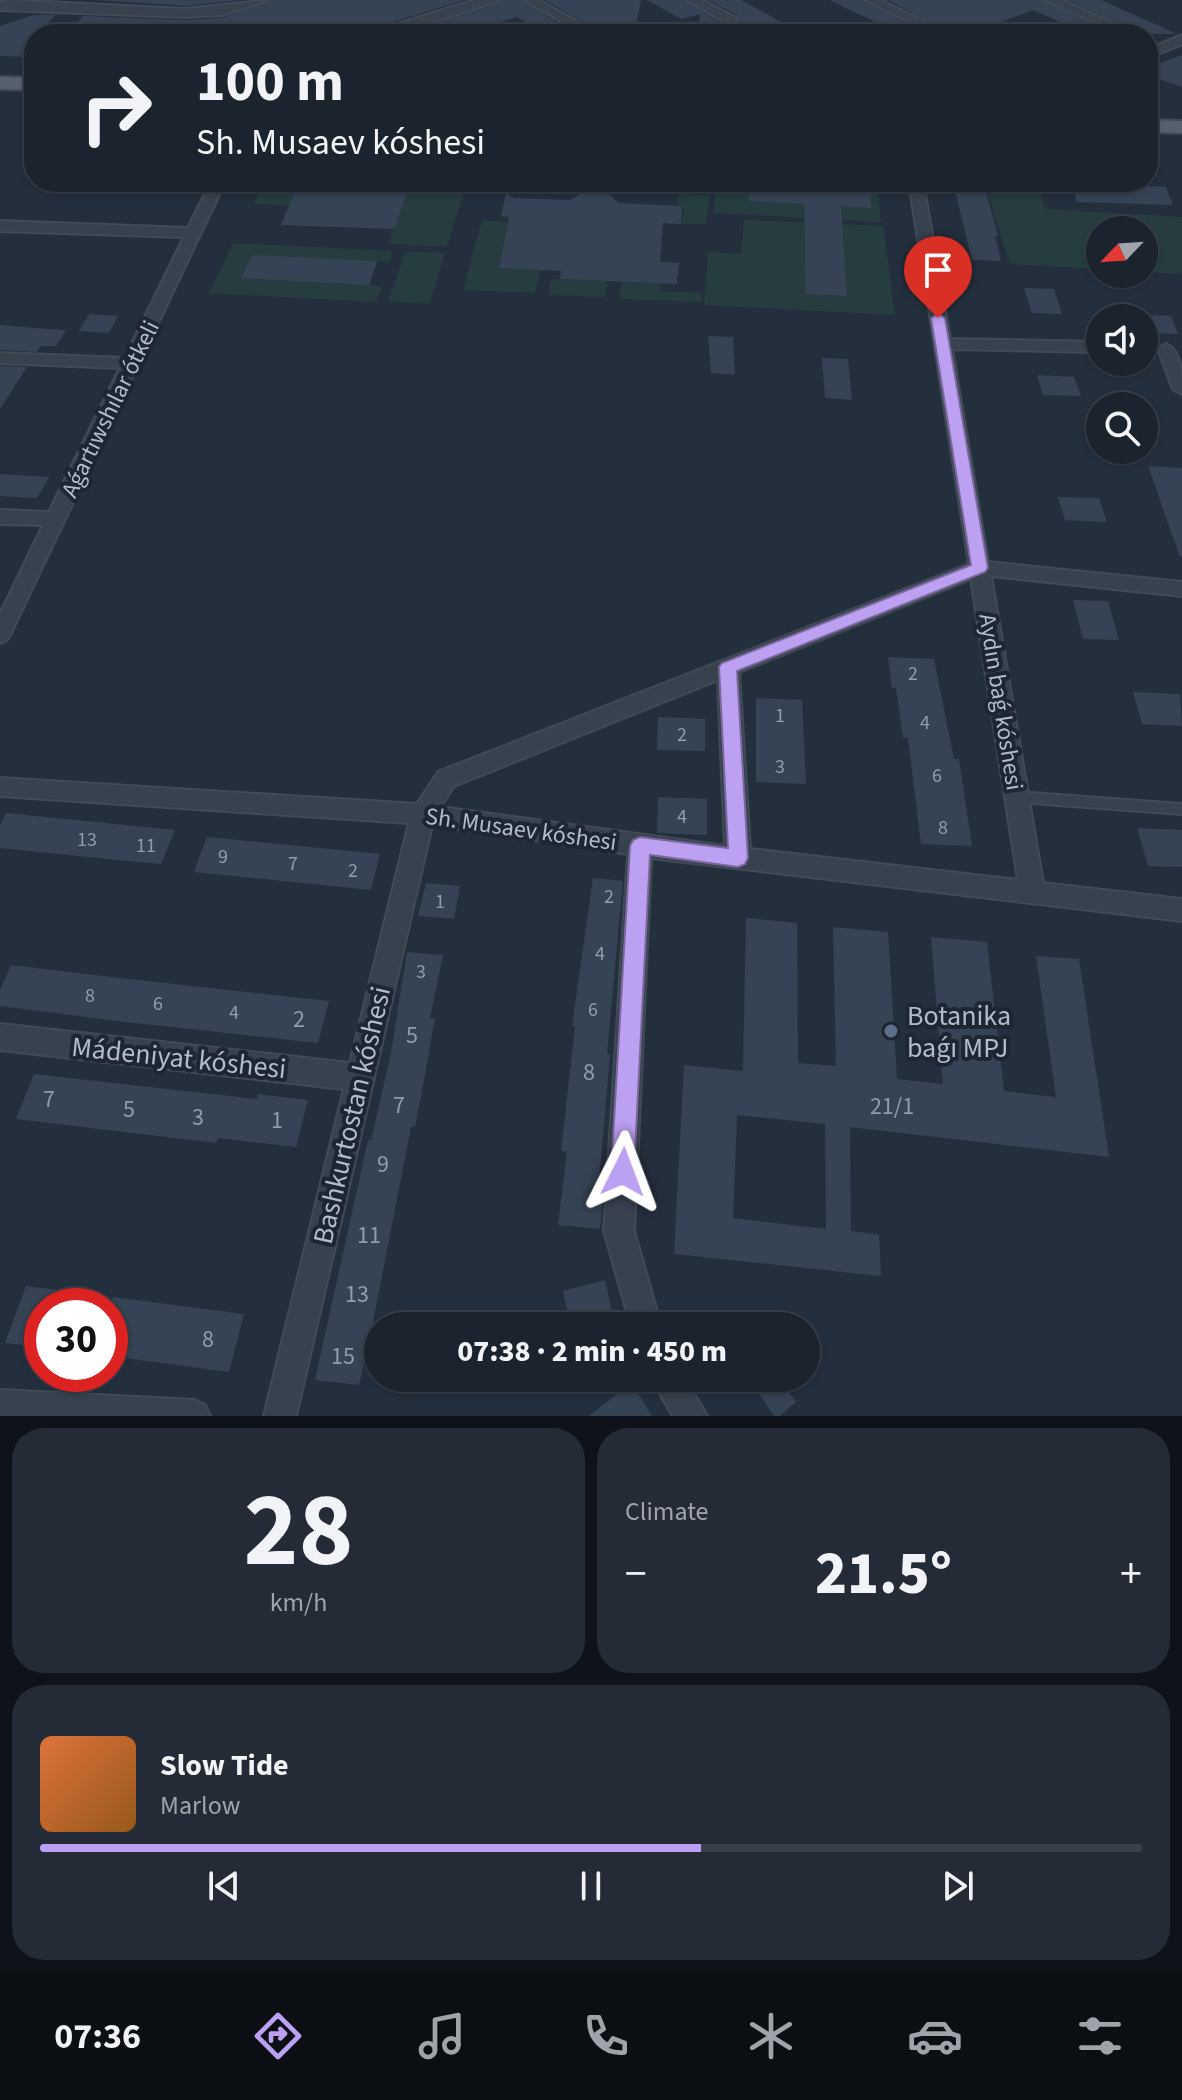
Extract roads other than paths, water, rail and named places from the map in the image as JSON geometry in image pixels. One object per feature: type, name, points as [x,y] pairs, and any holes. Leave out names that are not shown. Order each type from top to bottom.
[{"type":"main road","points":[[0,83],[24,84]]},
{"type":"main road","points":[[1158,126],[1182,127]]},
{"type":"street","points":[[0,6],[186,13],[222,11],[263,0]]},
{"type":"street","points":[[413,24],[491,0]]},
{"type":"street","points":[[530,0],[574,24]]},
{"type":"street","points":[[693,0],[732,21],[732,24]]},
{"type":"street","points":[[872,0],[921,24]]},
{"type":"street","points":[[1052,0],[1107,24]]},
{"type":"street","points":[[1158,50],[1182,39]]},
{"type":"street","points":[[1158,46],[1162,48]]},
{"type":"street","name":"Aǵartıwshılar ótkeli","points":[[0,635],[213,192]]},
{"type":"street","name":"Aydın baǵ kóshesi","points":[[918,192],[1032,891]]},
{"type":"street","points":[[0,226],[195,233]]},
{"type":"street","points":[[942,344],[1086,347]]},
{"type":"street","points":[[1174,349],[1182,389]]},
{"type":"street","points":[[0,358],[133,363]]},
{"type":"street","points":[[0,517],[56,519]]},
{"type":"street","points":[[979,568],[1182,589]]},
{"type":"street","name":"Bashkurtostan kóshesi","points":[[280,1416],[358,1077],[423,814],[446,779],[979,568]]},
{"type":"street","points":[[728,667],[738,858]]},
{"type":"street","name":"Sh. Musaev kóshesi","points":[[0,787],[423,814],[640,846],[1182,910]]},
{"type":"street","points":[[640,846],[619,1231],[642,1312]]},
{"type":"street","name":"Mádeniyat kóshesi","points":[[0,1037],[358,1077]]},
{"type":"street","points":[[676,1392],[691,1416]]},
{"type":"street","points":[[0,1406],[194,1416]]},
{"type":"lane","points":[[1017,797],[1182,809]]},
{"type":"place","name":"Botanika baǵı MPJ","points":[[891,1031]]}]
